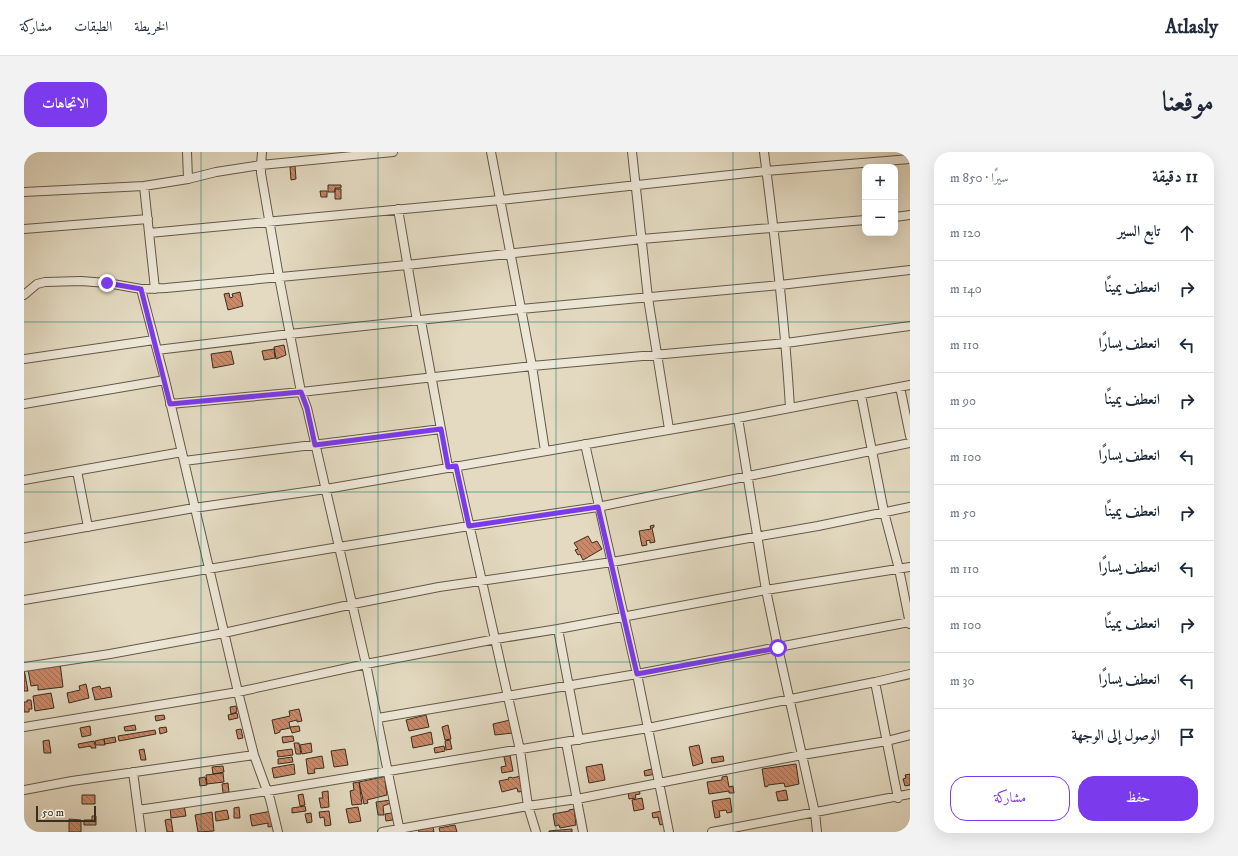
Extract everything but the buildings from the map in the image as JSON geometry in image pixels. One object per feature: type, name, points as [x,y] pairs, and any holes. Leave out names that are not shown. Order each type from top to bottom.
[{"type":"street","points":[[187,152],[188,179]]},
{"type":"street","points":[[262,152],[261,165],[269,221],[301,392],[307,408],[366,664],[400,830]]},
{"type":"street","points":[[24,192],[144,186],[261,165],[393,152]]},
{"type":"street","points":[[491,152],[532,366],[545,451]]},
{"type":"street","points":[[632,152],[648,298],[669,429]]},
{"type":"street","points":[[764,152],[774,228],[786,343],[790,408]]},
{"type":"street","points":[[149,233],[500,200],[766,171],[910,159]]},
{"type":"street","points":[[144,186],[156,289]]},
{"type":"street","points":[[398,209],[406,265],[441,429],[469,526],[482,580],[520,750],[528,806],[536,832]]},
{"type":"street","points":[[898,217],[910,215]]},
{"type":"street","points":[[24,229],[148,219]]},
{"type":"street","points":[[24,295],[37,284],[45,282],[94,282],[141,289],[156,289],[406,265],[642,239],[862,220]]},
{"type":"street","points":[[157,350],[521,309],[780,285],[910,270]]},
{"type":"street","points":[[141,289],[165,380],[238,692],[254,755],[268,791],[278,832]]},
{"type":"street","points":[[170,404],[301,392],[532,366],[786,343],[910,326]]},
{"type":"street","points":[[24,359],[154,340]]},
{"type":"street","points":[[24,404],[165,380]]},
{"type":"street","points":[[24,538],[194,508],[326,489],[738,418],[910,385]]},
{"type":"street","points":[[900,387],[910,436]]},
{"type":"street","points":[[378,718],[637,674],[910,622],[899,569],[884,512],[861,394]]},
{"type":"street","points":[[738,418],[766,590],[815,813],[817,832]]},
{"type":"street","points":[[184,461],[441,429]]},
{"type":"street","points":[[585,444],[598,507],[637,674],[670,832]]},
{"type":"street","points":[[24,600],[339,547],[598,507],[910,444]]},
{"type":"street","points":[[24,480],[182,452]]},
{"type":"street","points":[[77,471],[88,527]]},
{"type":"street","points":[[24,667],[110,654],[224,632],[352,604],[482,580],[612,562],[818,526],[910,507]]},
{"type":"street","points":[[24,727],[238,692],[366,664],[766,590],[910,567]]},
{"type":"street","points":[[558,629],[579,740]]},
{"type":"street","points":[[138,810],[389,772],[648,728],[910,674]]},
{"type":"street","points":[[875,682],[898,798]]},
{"type":"street","points":[[382,832],[660,784],[802,755],[887,741],[910,735]]},
{"type":"street","points":[[566,742],[583,832]]},
{"type":"street","points":[[24,790],[133,772],[254,755]]},
{"type":"street","points":[[133,772],[141,832]]},
{"type":"street","points":[[712,832],[898,798],[910,794]]},
{"type":"route","points":[[107,283],[141,289],[170,404],[301,392],[307,408],[315,445],[441,429],[448,467],[456,466],[469,526],[598,507],[637,674],[778,648]]}]
